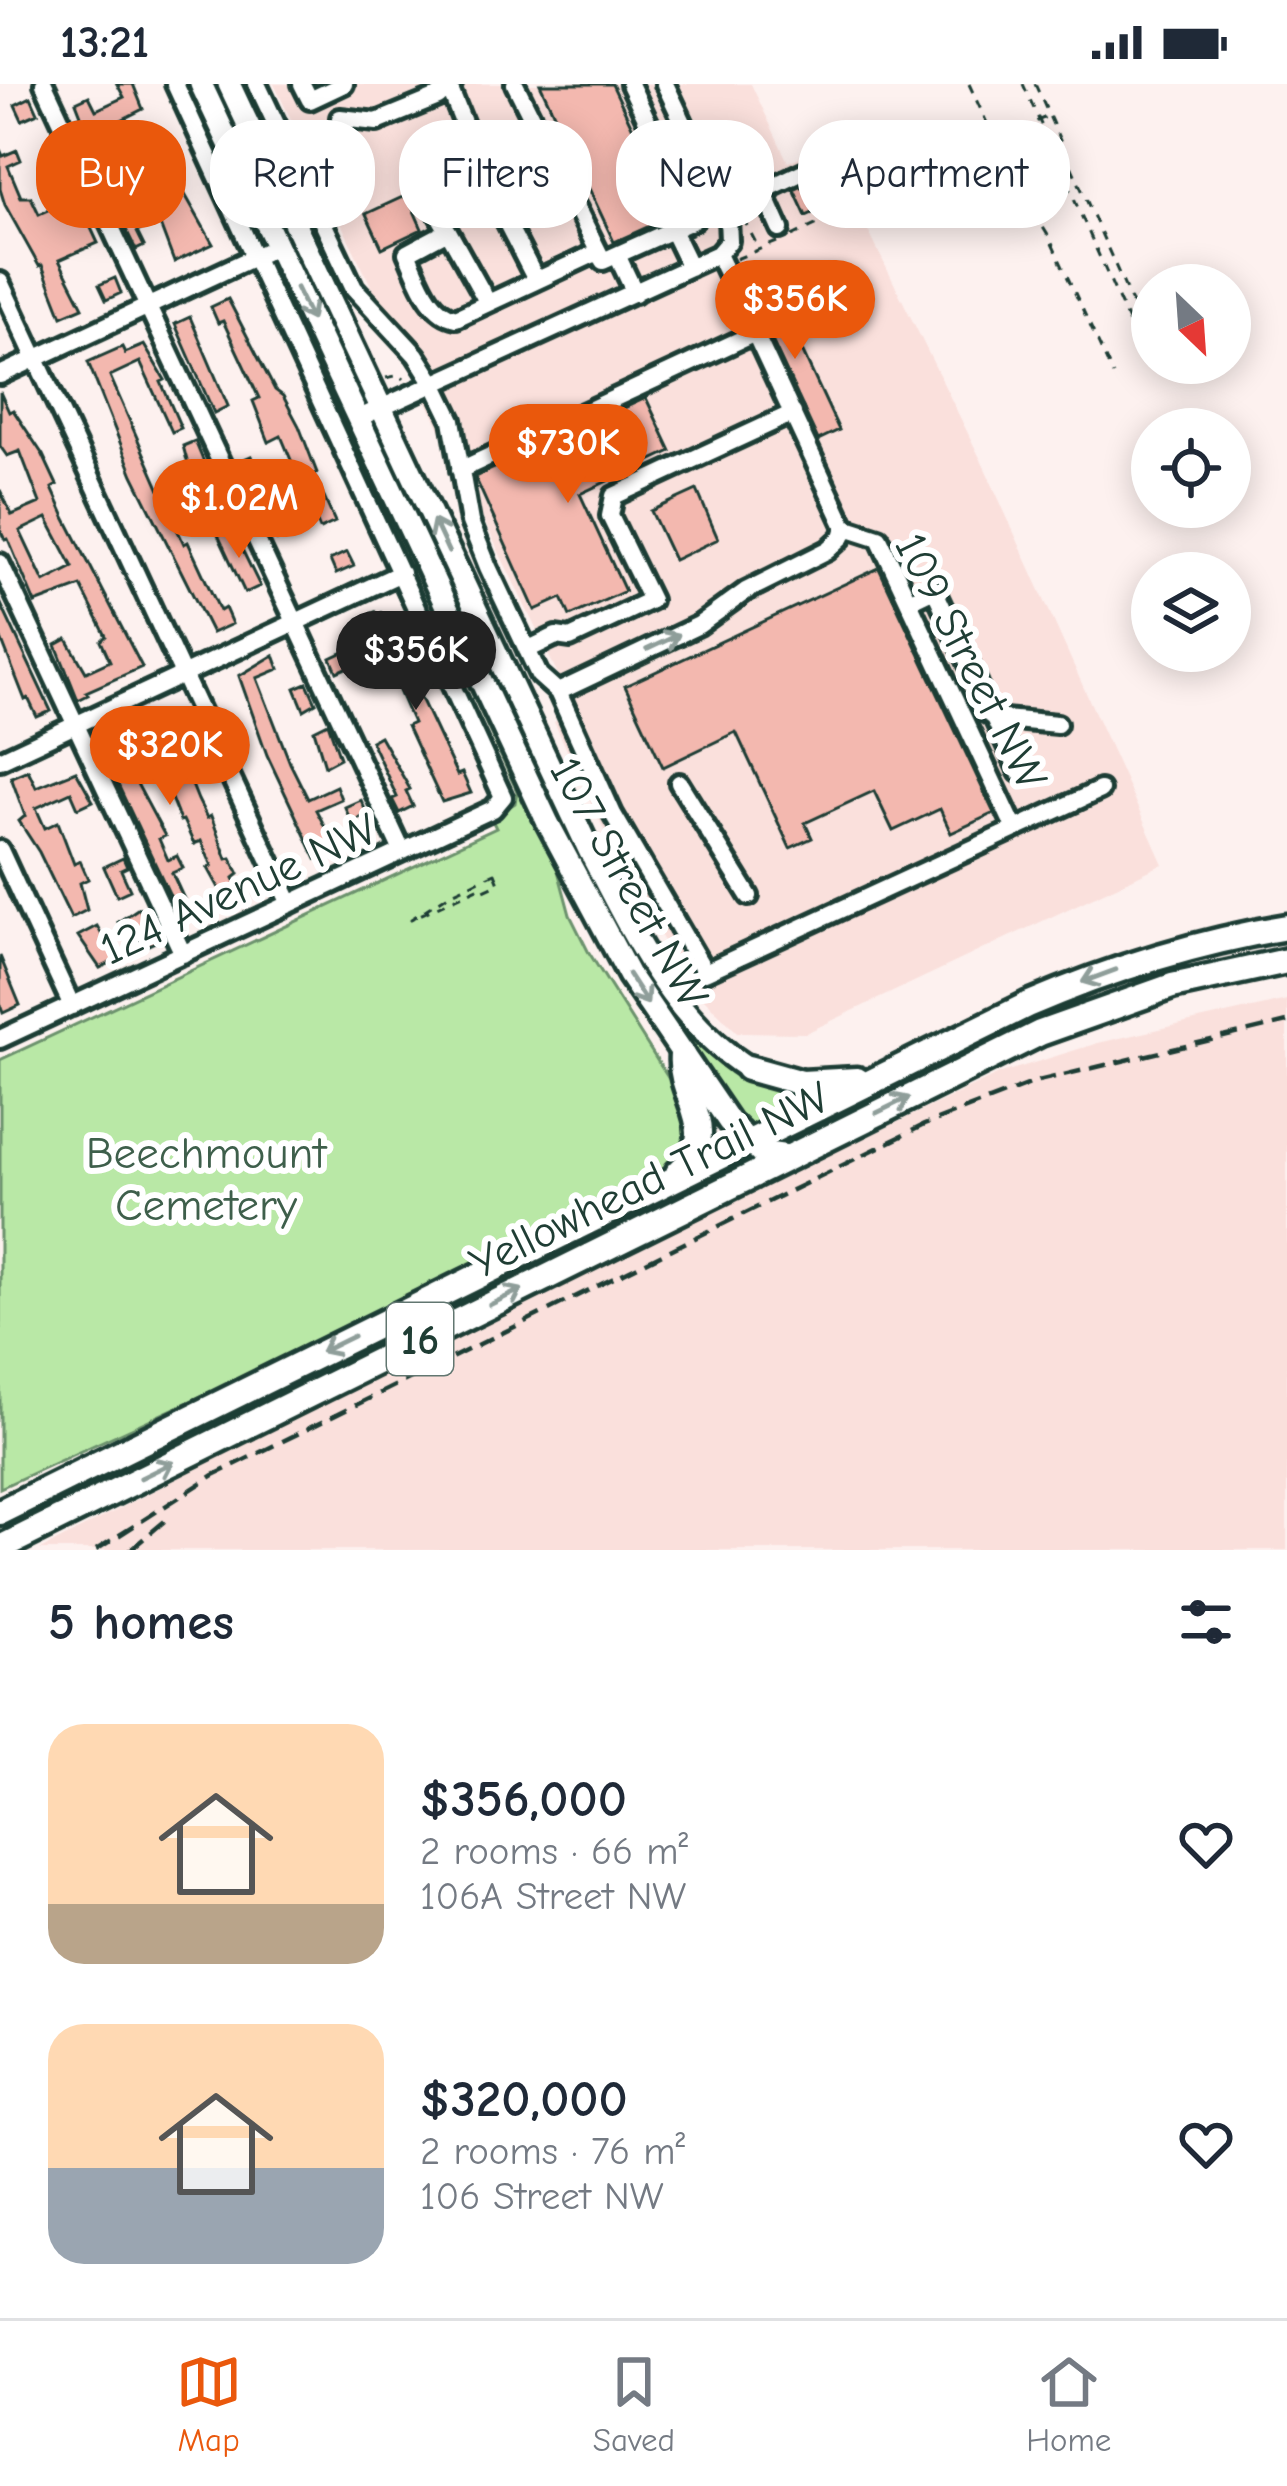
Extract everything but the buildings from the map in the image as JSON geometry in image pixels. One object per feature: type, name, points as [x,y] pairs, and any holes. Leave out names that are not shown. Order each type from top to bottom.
[{"type":"highway","name":"Yellowhead Trail NW","points":[[0,1510],[1027,1005],[1121,967],[1287,927]]},
{"type":"highway","name":"Yellowhead Trail NW","points":[[0,1548],[998,1053],[1083,1016],[1172,986],[1287,961]]},
{"type":"highway","points":[[668,1180],[688,1162],[700,1131],[697,1111],[680,1077],[682,1055]]},
{"type":"highway","points":[[748,1068],[782,1080],[829,1084],[900,1066]]},
{"type":"highway","points":[[9,1550],[52,1522]]},
{"type":"main road","name":"107 Street NW","points":[[201,84],[266,251],[359,418],[572,874],[629,975],[747,1141]]},
{"type":"main road","name":"107 Street NW","points":[[229,84],[614,898],[670,991],[705,1036],[748,1068]]},
{"type":"main road","points":[[747,1141],[760,1152],[788,1156]]},
{"type":"street","points":[[44,84],[402,851]]},
{"type":"street","points":[[0,760],[401,573],[266,251],[175,84]]},
{"type":"street","name":"107 Street NW","points":[[257,84],[353,288],[416,355],[435,385],[452,420],[477,542],[539,675],[558,692],[611,810],[706,972],[1015,829]]},
{"type":"street","points":[[302,84],[310,100],[344,84]]},
{"type":"street","points":[[515,84],[603,261],[694,220],[630,84]]},
{"type":"street","points":[[665,84],[682,120]]},
{"type":"street","points":[[340,118],[377,122],[439,97],[450,86],[463,120]]},
{"type":"street","points":[[774,216],[780,229]]},
{"type":"street","points":[[446,228],[488,303]]},
{"type":"street","points":[[509,228],[536,280]]},
{"type":"street","points":[[359,418],[718,254],[730,228]]},
{"type":"street","points":[[672,230],[690,267]]},
{"type":"street","points":[[448,231],[407,253],[434,305],[445,316],[456,318],[598,252]]},
{"type":"street","points":[[0,375],[266,251]]},
{"type":"street","name":"109 Street NW","points":[[718,254],[845,527],[879,538],[1015,829]]},
{"type":"street","points":[[617,255],[634,293]]},
{"type":"street","points":[[0,282],[290,904]]},
{"type":"street","points":[[460,470],[755,333]]},
{"type":"street","points":[[527,650],[556,636],[570,638],[651,600],[610,516],[614,496],[793,413]]},
{"type":"street","points":[[558,692],[699,625],[746,591],[828,550],[845,527]]},
{"type":"street","points":[[0,562],[183,954]]},
{"type":"street","name":"124 Avenue NW","points":[[0,1039],[493,809],[503,797],[401,573]]},
{"type":"street","points":[[908,601],[934,589],[978,684],[980,707],[994,718],[1019,772]]},
{"type":"street","points":[[994,718],[1057,724]]},
{"type":"street","points":[[679,783],[749,896]]},
{"type":"street","points":[[1015,829],[1100,790]]},
{"type":"street","points":[[0,850],[72,1006]]},
{"type":"path","points":[[969,84],[985,120]]},
{"type":"path","points":[[1023,84],[1039,120],[1050,115]]},
{"type":"path","points":[[1035,84],[1131,303]]},
{"type":"path","points":[[1070,190],[1131,328]]},
{"type":"path","points":[[739,258],[805,228]]},
{"type":"path","points":[[1044,228],[1113,375]]},
{"type":"path","points":[[479,884],[411,919],[479,884]]},
{"type":"shaded area","points":[[274,84],[751,84],[768,120],[616,120],[616,228],[774,228],[774,132],[788,162],[798,158],[798,228],[867,228],[984,466],[1163,864],[806,1033],[737,1032],[684,979],[602,826],[554,722],[575,710],[343,228],[375,228],[375,120],[291,120]]},
{"type":"shaded area","points":[[1287,1000],[1287,1550],[40,1550],[322,1403],[1001,1073],[1098,1043]]},
{"type":"green space","name":"Beechmount Cemetery","points":[[280,276],[532,810],[556,863],[570,915],[684,1103],[688,1141],[665,1170],[223,1386],[0,1488],[0,1060],[496,828],[491,818],[515,803],[517,791]]},
{"type":"green space","points":[[382,438],[387,438],[682,1023],[817,1096],[754,1128],[738,1118],[629,956],[586,879],[385,454]]},
{"type":"railway","points":[[96,1550],[214,1475],[924,1125],[1038,1081],[1287,1022]]},
{"type":"railway","points":[[130,1550],[167,1519]]}]
